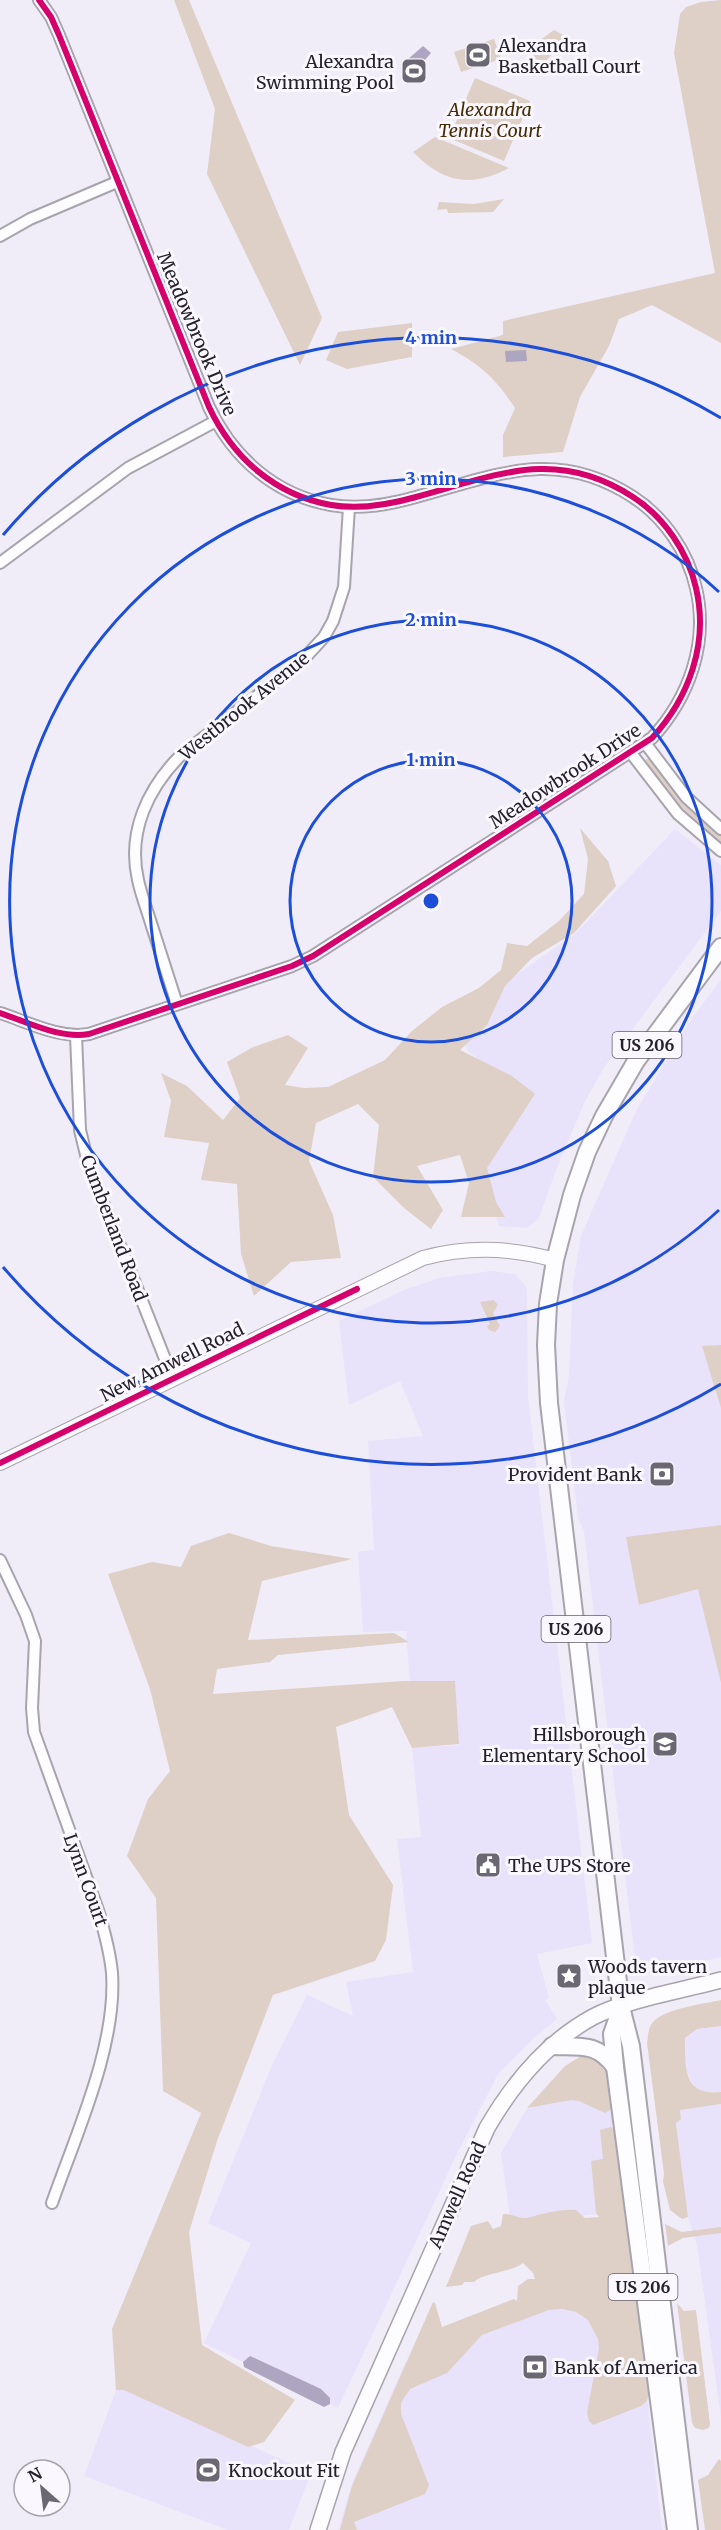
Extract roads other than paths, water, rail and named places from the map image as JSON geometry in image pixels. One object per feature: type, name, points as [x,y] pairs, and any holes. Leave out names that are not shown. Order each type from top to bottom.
[{"type":"main road","name":"US 206","points":[[689,2530],[631,2046],[621,2007],[549,1403],[546,1345],[555,1260],[572,1195],[587,1152],[604,1116],[636,1061],[721,946]]},
{"type":"main road","name":"Amwell Road","points":[[318,2530],[327,2496],[344,2452],[487,2128],[503,2100],[519,2079],[552,2046],[594,2017],[621,2007],[721,1980]]},
{"type":"main road","name":"US 206","points":[[621,2007],[612,2034],[615,2067],[676,2530]]},
{"type":"main road","points":[[552,2046],[595,2049],[604,2053],[615,2067]]},
{"type":"street","name":"Meadowbrook Drive","points":[[39,0],[55,26],[216,422],[247,464],[279,487],[314,501],[349,507],[381,506],[502,474],[542,468],[579,472],[598,478],[617,486],[640,502],[666,527],[684,556],[696,585],[701,623],[695,660],[681,698],[663,726],[631,753],[313,956],[292,966],[76,1036]]},
{"type":"street","points":[[0,236],[30,219],[117,182]]},
{"type":"street","points":[[0,563],[128,468],[216,422]]},
{"type":"street","name":"Westbrook Avenue","points":[[177,1004],[138,880],[136,849],[140,820],[155,787],[166,770],[181,755],[302,661],[324,637],[333,621],[344,587],[349,507]]},
{"type":"street","name":"Meadowbrook Drive","points":[[645,743],[686,797],[721,829]]},
{"type":"street","name":"Meadowbrook Drive","points":[[631,753],[678,814],[721,851]]},
{"type":"street","points":[[0,1013],[63,1034],[76,1036]]},
{"type":"street","name":"Cumberland Road","points":[[76,1036],[79,1121],[89,1167],[173,1379]]},
{"type":"street","name":"New Amwell Road","points":[[0,1463],[423,1258],[450,1251],[495,1249],[516,1251],[555,1260]]},
{"type":"street","name":"Lynn Court","points":[[0,1560],[32,1628],[35,1656],[32,1708],[34,1732],[98,1910],[108,1945],[112,1973],[110,2018],[102,2056],[52,2203]]},
{"type":"place","name":"Alexandra Basketball Court","points":[[478,55]]},
{"type":"place","name":"Alexandra Swimming Pool","points":[[414,71]]},
{"type":"place","name":"Provident Bank","points":[[662,1474]]},
{"type":"place","name":"Hillsborough Elementary School","points":[[665,1744]]},
{"type":"place","name":"The UPS Store","points":[[488,1865]]},
{"type":"place","name":"Woods tavern plaque","points":[[569,1976]]},
{"type":"place","name":"Bank of America","points":[[535,2367]]},
{"type":"place","name":"Knockout Fit","points":[[208,2470]]},
{"type":"park label","name":"Alexandra Tennis Court","points":[[490,119]]}]
